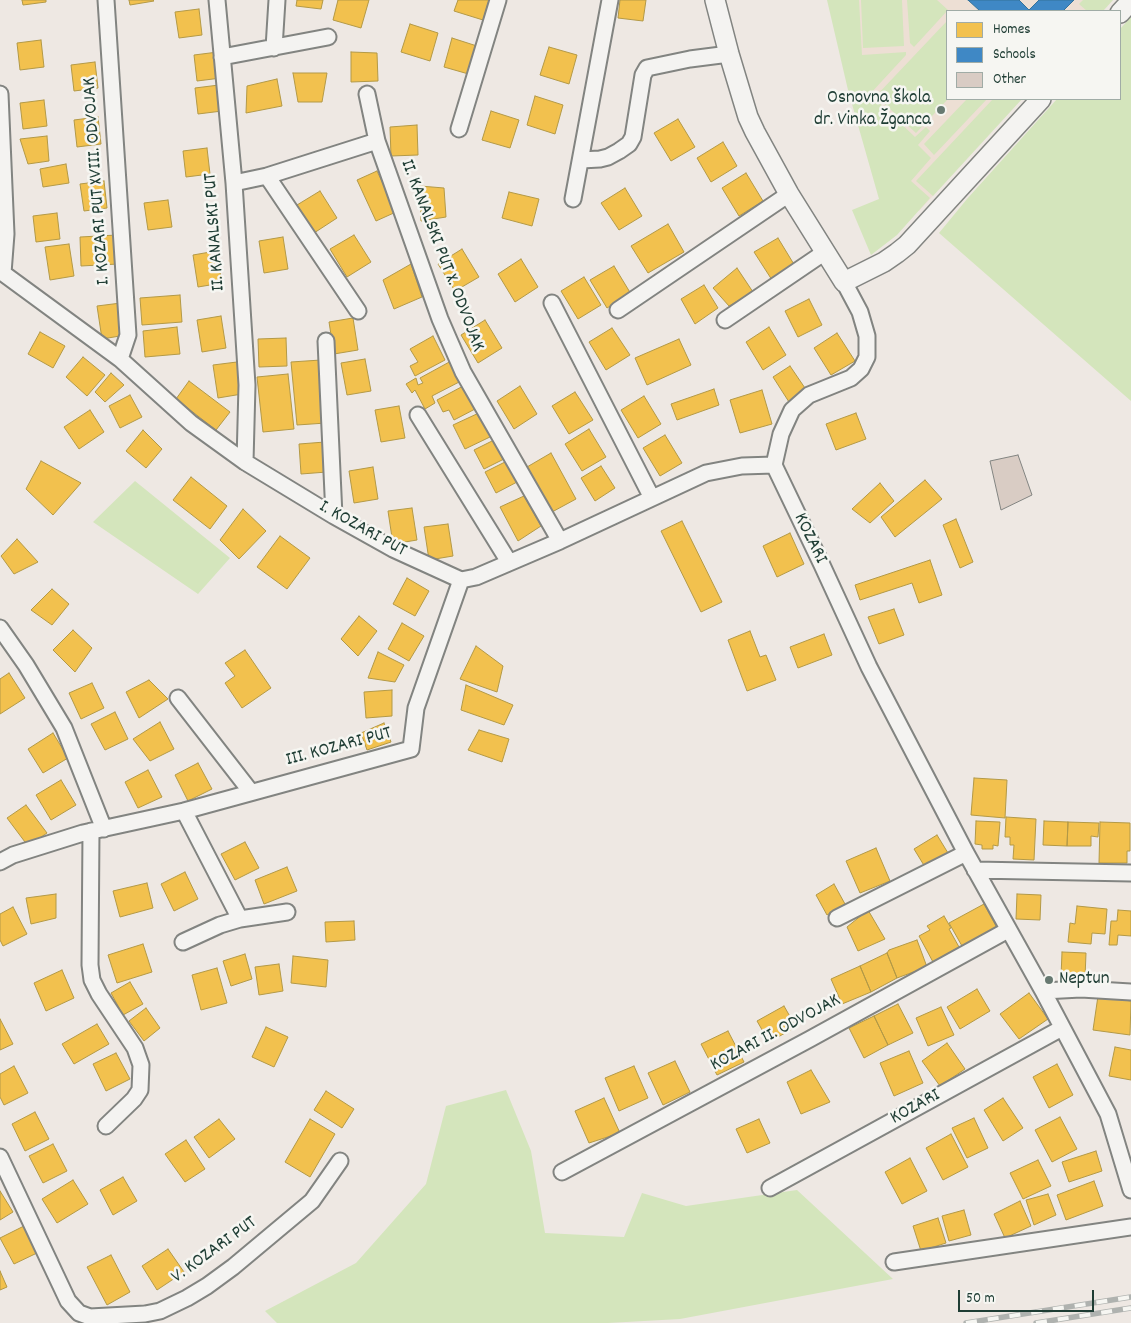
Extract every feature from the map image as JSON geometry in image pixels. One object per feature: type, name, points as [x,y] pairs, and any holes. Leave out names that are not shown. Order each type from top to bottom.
[{"type":"street","name":"I. KOZARI PUT XVIII. ODVOJAK","points":[[106,0],[128,335],[120,359]]},
{"type":"street","name":"II. KANALSKI PUT","points":[[217,0],[234,183],[247,385],[245,462]]},
{"type":"street","points":[[274,48],[277,0]]},
{"type":"street","points":[[459,129],[498,0]]},
{"type":"street","points":[[573,199],[610,0]]},
{"type":"street","points":[[461,580],[476,577],[560,541],[706,473],[742,466],[774,465],[782,434],[792,410],[809,395],[851,378],[861,369],[867,357],[867,336],[860,312],[844,282],[788,194],[748,117],[715,0]]},
{"type":"street","points":[[1121,12],[1131,1]]},
{"type":"street","points":[[222,58],[328,37]]},
{"type":"street","points":[[581,160],[608,157],[619,152],[629,144],[633,137],[643,75],[647,68],[690,59],[729,54]]},
{"type":"street","points":[[0,94],[6,234],[1,272]]},
{"type":"street","name":"II. KANALSKI PUT X. ODVOJAK","points":[[367,94],[377,141],[440,319],[463,372],[560,541]]},
{"type":"street","points":[[844,282],[884,262],[906,245],[1040,100]]},
{"type":"street","points":[[234,183],[267,176],[377,141]]},
{"type":"street","points":[[267,176],[358,311]]},
{"type":"street","points":[[618,310],[788,194]]},
{"type":"street","points":[[725,320],[825,252]]},
{"type":"street","name":"I. KOZARI PUT","points":[[1,272],[120,359],[192,423],[245,462],[393,549],[461,580]]},
{"type":"street","points":[[552,304],[652,498]]},
{"type":"street","points":[[326,341],[334,516]]},
{"type":"street","points":[[418,415],[509,562]]},
{"type":"street","name":"KOZARI","points":[[774,465],[869,667],[975,870],[1043,991],[1108,1114],[1131,1190]]},
{"type":"street","name":"III. KOZARI PUT","points":[[0,862],[13,855],[98,830],[184,811],[411,748],[416,708],[461,580]]},
{"type":"street","points":[[0,628],[26,665],[64,728],[98,830],[90,965],[92,980],[134,1048],[141,1065],[140,1090],[134,1099],[106,1126]]},
{"type":"street","points":[[178,698],[251,792]]},
{"type":"street","points":[[184,811],[240,919]]},
{"type":"street","points":[[837,918],[966,853]]},
{"type":"street","points":[[975,870],[1131,873]]},
{"type":"street","points":[[183,942],[220,925],[240,919],[287,912]]},
{"type":"street","name":"KOZARI II. ODVOJAK","points":[[562,1172],[1008,930]]},
{"type":"street","points":[[1043,991],[1081,989],[1131,992]]},
{"type":"street","name":"KOZARI","points":[[770,1188],[1062,1028]]},
{"type":"street","name":"V. KOZARI PUT","points":[[0,1157],[68,1302],[79,1314],[90,1317],[145,1314],[160,1311],[207,1286],[312,1202],[340,1160]]},
{"type":"street","points":[[894,1262],[1131,1227]]},
{"type":"shaded area","name":"Osnovna škola dr. Vinka Žganca","points":[[852,0],[1113,0],[1104,10],[946,10],[946,100],[1021,100],[919,211],[871,121]]},
{"type":"green space","points":[[827,0],[859,0],[862,55],[906,52],[906,55],[870,94],[915,137],[926,127],[930,131],[918,145],[931,158],[911,181],[930,198],[897,235],[871,255],[852,210],[879,199],[848,90]]},
{"type":"green space","points":[[861,0],[902,0],[904,46],[863,48]]},
{"type":"green space","points":[[907,0],[937,0],[948,10],[914,47],[910,43]]},
{"type":"green space","points":[[1083,0],[1113,0],[1104,10],[1086,10],[1079,4]]},
{"type":"green space","points":[[1131,17],[1131,401],[939,233],[1056,100],[1121,100],[1121,28]]},
{"type":"green space","points":[[946,22],[947,100],[916,133],[876,96]]},
{"type":"green space","points":[[966,100],[986,100],[934,155],[924,144]]},
{"type":"green space","points":[[992,100],[1021,100],[933,196],[916,181]]},
{"type":"green space","points":[[135,481],[230,558],[198,594],[93,522]]},
{"type":"green space","points":[[506,1090],[531,1151],[545,1233],[624,1237],[642,1193],[686,1206],[797,1190],[893,1279],[680,1319],[608,1323],[277,1323],[265,1311],[356,1263],[426,1184],[446,1106]]},
{"type":"building: Homes","points":[[22,0],[46,0],[46,2],[23,5]]},
{"type":"building: Homes","points":[[129,0],[153,0],[154,1],[130,5]]},
{"type":"building: Homes","points":[[297,0],[323,0],[321,9],[296,6]]},
{"type":"building: Homes","points":[[338,0],[369,0],[361,28],[333,20]]},
{"type":"building: Homes","points":[[458,0],[489,0],[483,20],[454,11]]},
{"type":"building: Homes","points":[[620,0],[646,0],[643,21],[618,18]]},
{"type":"building: Homes","points":[[199,9],[202,35],[179,38],[175,12]]},
{"type":"building: Homes","points":[[410,24],[438,33],[430,61],[401,52]]},
{"type":"building: Homes","points":[[452,38],[480,47],[472,75],[444,67]]},
{"type":"building: Homes","points":[[41,40],[44,67],[20,70],[17,43]]},
{"type":"building: Homes","points":[[549,47],[577,55],[569,84],[540,75]]},
{"type":"building: Homes","points":[[218,52],[221,78],[197,81],[194,55]]},
{"type":"building: Homes","points":[[351,52],[377,53],[378,81],[351,82]]},
{"type":"building: Homes","points":[[95,62],[98,88],[74,91],[71,65]]},
{"type":"building: Homes","points":[[293,73],[327,73],[322,102],[298,102]]},
{"type":"building: Homes","points":[[277,79],[282,106],[246,113],[247,86]]},
{"type":"building: Homes","points":[[219,85],[222,111],[198,114],[195,88]]},
{"type":"building: Homes","points":[[535,96],[563,105],[555,134],[527,125]]},
{"type":"building: Homes","points":[[44,100],[47,126],[23,129],[20,103]]},
{"type":"building: Homes","points":[[491,111],[519,120],[510,148],[482,140]]},
{"type":"building: Homes","points":[[98,117],[101,144],[77,147],[74,120]]},
{"type":"building: Homes","points":[[678,119],[695,147],[671,161],[654,133]]},
{"type":"building: Homes","points":[[417,125],[418,155],[391,156],[390,127]]},
{"type":"building: Homes","points":[[47,136],[49,161],[28,164],[20,139]]},
{"type":"building: Homes","points":[[723,142],[737,166],[711,182],[697,158]]},
{"type":"building: Homes","points":[[207,148],[210,174],[186,177],[183,151]]},
{"type":"building: Homes","points":[[66,164],[69,183],[43,187],[40,169]]},
{"type":"building: Homes","points":[[377,171],[396,212],[376,221],[357,180]]},
{"type":"building: Homes","points":[[746,173],[763,201],[739,216],[722,188]]},
{"type":"building: Homes","points":[[104,181],[107,208],[84,211],[80,184]]},
{"type":"building: Homes","points":[[420,186],[444,188],[446,217],[421,221]]},
{"type":"building: Homes","points":[[625,188],[642,216],[619,230],[601,203]]},
{"type":"building: Homes","points":[[320,191],[337,218],[314,233],[297,205]]},
{"type":"building: Homes","points":[[509,192],[539,199],[532,226],[502,218]]},
{"type":"building: Homes","points":[[168,200],[172,227],[148,230],[144,203]]},
{"type":"building: Homes","points":[[57,213],[60,239],[36,242],[33,216]]},
{"type":"building: Homes","points":[[668,224],[684,252],[648,273],[631,246]]},
{"type":"building: Homes","points":[[117,235],[118,264],[81,266],[80,237]]},
{"type":"building: Homes","points":[[354,235],[371,262],[347,277],[330,249]]},
{"type":"building: Homes","points":[[283,237],[288,269],[264,273],[259,241]]},
{"type":"building: Homes","points":[[778,238],[795,266],[772,280],[754,252]]},
{"type":"building: Homes","points":[[69,244],[74,276],[50,280],[45,247]]},
{"type":"building: Homes","points":[[462,249],[479,277],[455,291],[438,264]]},
{"type":"building: Homes","points":[[216,251],[222,283],[198,287],[193,255]]},
{"type":"building: Homes","points":[[521,259],[538,287],[515,302],[498,274]]},
{"type":"building: Homes","points":[[411,264],[422,297],[394,309],[383,280]]},
{"type":"building: Homes","points":[[614,266],[631,294],[607,308],[590,280]]},
{"type":"building: Homes","points":[[737,268],[753,292],[729,306],[713,288]]},
{"type":"building: Homes","points":[[584,277],[601,305],[578,319],[561,291]]},
{"type":"building: Homes","points":[[704,285],[718,308],[695,324],[681,299]]},
{"type":"building: Homes","points":[[180,295],[182,322],[142,325],[140,298]]},
{"type":"building: Homes","points":[[809,299],[822,325],[798,337],[785,311]]},
{"type":"building: Homes","points":[[121,303],[126,335],[102,339],[97,306]]},
{"type":"building: Homes","points":[[221,316],[226,348],[202,352],[197,320]]},
{"type":"building: Homes","points":[[353,318],[358,350],[334,354],[329,322]]},
{"type":"building: Homes","points":[[485,320],[502,348],[478,363],[461,335]]},
{"type":"building: Homes","points":[[177,327],[180,354],[145,357],[143,331]]},
{"type":"building: Homes","points":[[769,327],[786,355],[763,370],[746,342]]},
{"type":"building: Homes","points":[[612,328],[630,355],[606,370],[589,342]]},
{"type":"building: Homes","points":[[40,332],[65,346],[53,368],[28,354]]},
{"type":"building: Homes","points":[[837,333],[855,361],[831,375],[814,348]]},
{"type":"building: Homes","points":[[433,336],[445,360],[415,376],[410,366],[418,362],[410,349]]},
{"type":"building: Homes","points":[[286,338],[287,366],[259,367],[258,339]]},
{"type":"building: Homes","points":[[679,339],[691,365],[647,385],[635,358]]},
{"type":"building: Homes","points":[[83,357],[105,375],[87,396],[66,377]]},
{"type":"building: Homes","points":[[365,359],[371,391],[347,395],[341,363]]},
{"type":"building: Homes","points":[[321,360],[326,423],[297,425],[291,362]]},
{"type":"building: Homes","points":[[453,360],[463,380],[432,396],[435,403],[425,409],[415,390],[412,393],[406,384],[416,378],[418,385],[423,383],[420,378]]},
{"type":"building: Homes","points":[[237,362],[242,394],[218,398],[213,365]]},
{"type":"building: Homes","points":[[790,366],[807,391],[789,402],[773,377]]},
{"type":"building: Homes","points":[[111,373],[124,385],[105,402],[95,392]]},
{"type":"building: Homes","points":[[288,374],[294,429],[263,432],[257,377]]},
{"type":"building: Homes","points":[[189,381],[230,412],[216,430],[176,399]]},
{"type":"building: Homes","points":[[465,385],[477,408],[454,420],[449,410],[443,412],[437,400]]},
{"type":"building: Homes","points":[[520,386],[537,414],[514,429],[497,401]]},
{"type":"building: Homes","points":[[714,389],[719,405],[677,420],[671,404]]},
{"type":"building: Homes","points":[[762,390],[772,424],[740,433],[730,400]]},
{"type":"building: Homes","points":[[575,392],[593,420],[569,434],[552,406]]},
{"type":"building: Homes","points":[[130,395],[142,417],[120,428],[109,406]]},
{"type":"building: Homes","points":[[644,396],[661,424],[638,438],[621,410]]},
{"type":"building: Homes","points":[[399,406],[405,438],[381,442],[375,410]]},
{"type":"building: Homes","points":[[90,410],[104,432],[79,449],[64,427]]},
{"type":"building: Homes","points":[[481,412],[492,436],[465,449],[453,425]]},
{"type":"building: Homes","points":[[856,413],[866,439],[836,450],[826,424]]},
{"type":"building: Homes","points":[[589,429],[606,457],[582,471],[565,444]]},
{"type":"building: Homes","points":[[143,430],[162,449],[146,468],[126,451]]},
{"type":"building: Homes","points":[[665,435],[682,463],[660,476],[643,448]]},
{"type":"building: Homes","points":[[496,439],[506,458],[484,469],[474,450]]},
{"type":"building: Homes","points":[[325,442],[327,472],[301,474],[299,444]]},
{"type":"building: Homes","points":[[551,453],[576,499],[552,512],[527,467]]},
{"type":"building: Homes","points":[[509,460],[519,481],[496,493],[485,472]]},
{"type":"building: Homes","points":[[41,461],[81,483],[53,515],[26,489]]},
{"type":"building: Homes","points":[[601,466],[615,488],[595,501],[581,478]]},
{"type":"building: Homes","points":[[373,467],[378,499],[354,503],[349,471]]},
{"type":"building: Homes","points":[[191,477],[227,506],[210,529],[173,500]]},
{"type":"building: Homes","points":[[925,480],[942,499],[895,537],[881,517]]},
{"type":"building: Homes","points":[[880,483],[894,501],[870,523],[852,509]]},
{"type":"building: Homes","points":[[524,496],[541,526],[518,541],[500,507]]},
{"type":"building: Homes","points":[[412,508],[417,540],[393,544],[388,511]]},
{"type":"building: Homes","points":[[243,509],[266,531],[239,559],[220,540]]},
{"type":"building: Homes","points":[[956,519],[973,562],[960,568],[943,525]]},
{"type":"building: Homes","points":[[682,521],[722,602],[701,612],[661,531]]},
{"type":"building: Homes","points":[[448,524],[453,556],[429,560],[424,527]]},
{"type":"building: Homes","points":[[790,533],[804,564],[777,577],[763,546]]},
{"type":"building: Homes","points":[[280,536],[310,558],[287,589],[257,567]]},
{"type":"building: Homes","points":[[17,539],[38,562],[14,574],[1,556]]},
{"type":"building: Homes","points":[[930,560],[942,595],[919,603],[912,583],[860,600],[855,585]]},
{"type":"building: Homes","points":[[407,578],[429,591],[415,616],[393,604]]},
{"type":"building: Homes","points":[[52,589],[69,604],[52,625],[31,610]]},
{"type":"building: Homes","points":[[894,609],[904,635],[879,644],[868,617]]},
{"type":"building: Homes","points":[[359,616],[377,631],[358,656],[341,639]]},
{"type":"building: Homes","points":[[402,623],[424,636],[409,661],[388,649]]},
{"type":"building: Homes","points":[[73,630],[92,648],[75,672],[53,650]]},
{"type":"building: Homes","points":[[750,631],[760,657],[766,655],[776,680],[747,691],[728,640]]},
{"type":"building: Homes","points":[[824,634],[832,655],[798,668],[790,647]]},
{"type":"building: Homes","points":[[476,646],[503,666],[497,692],[460,679]]},
{"type":"building: Homes","points":[[245,650],[271,688],[242,708],[225,683],[235,676],[225,663]]},
{"type":"building: Homes","points":[[378,652],[404,665],[395,682],[368,678]]},
{"type":"building: Homes","points":[[9,673],[25,698],[0,714],[0,679]]},
{"type":"building: Homes","points":[[149,680],[168,699],[139,718],[126,692]]},
{"type":"building: Homes","points":[[92,683],[104,708],[81,719],[69,693]]},
{"type":"building: Homes","points":[[466,685],[513,705],[504,725],[461,710]]},
{"type":"building: Homes","points":[[392,690],[392,716],[366,718],[364,692]]},
{"type":"building: Homes","points":[[115,712],[128,739],[105,750],[91,724]]},
{"type":"building: Homes","points":[[160,722],[174,749],[150,761],[133,739]]},
{"type":"building: Homes","points":[[384,723],[391,742],[367,750],[361,733]]},
{"type":"building: Homes","points":[[479,730],[509,739],[502,762],[468,750]]},
{"type":"building: Homes","points":[[53,733],[68,758],[43,773],[28,749]]},
{"type":"building: Homes","points":[[198,763],[212,789],[188,801],[175,775]]},
{"type":"building: Homes","points":[[148,770],[162,797],[138,808],[125,782]]},
{"type":"building: Homes","points":[[974,778],[1007,780],[1005,818],[971,815]]},
{"type":"building: Homes","points":[[61,780],[76,805],[51,820],[36,795]]},
{"type":"building: Homes","points":[[26,805],[47,833],[28,846],[7,818]]},
{"type":"building: Homes","points":[[1006,817],[1036,819],[1034,860],[1013,859],[1014,845],[1010,845],[1010,837],[1005,837]]},
{"type":"building: Homes","points":[[976,821],[1000,822],[998,846],[993,845],[993,849],[982,849],[982,845],[975,844]]},
{"type":"building: Homes","points":[[1044,821],[1068,822],[1067,846],[1043,845]]},
{"type":"building: Homes","points":[[1068,822],[1099,823],[1098,837],[1091,836],[1091,846],[1067,846]]},
{"type":"building: Homes","points":[[1100,822],[1130,823],[1130,851],[1127,851],[1127,863],[1099,863]]},
{"type":"building: Homes","points":[[937,835],[948,853],[925,867],[914,849]]},
{"type":"building: Homes","points":[[245,842],[259,868],[235,880],[221,854]]},
{"type":"building: Homes","points":[[876,848],[890,881],[860,893],[846,861]]},
{"type":"building: Homes","points":[[287,867],[297,891],[264,904],[255,880]]},
{"type":"building: Homes","points":[[185,872],[198,899],[174,911],[161,884]]},
{"type":"building: Homes","points":[[147,883],[153,908],[120,917],[113,891]]},
{"type":"building: Homes","points":[[834,884],[845,904],[827,915],[816,895]]},
{"type":"building: Homes","points":[[56,894],[56,918],[31,924],[26,898]]},
{"type":"building: Homes","points":[[1017,894],[1041,895],[1040,920],[1016,919]]},
{"type":"building: Homes","points":[[984,904],[997,928],[962,946],[949,923]]},
{"type":"building: Homes","points":[[1077,906],[1107,909],[1105,934],[1092,933],[1091,944],[1068,942],[1070,923],[1075,924]]},
{"type":"building: Homes","points":[[13,907],[27,934],[3,946],[0,940],[0,914]]},
{"type":"building: Homes","points":[[868,910],[885,939],[858,951],[847,927]]},
{"type":"building: Homes","points":[[1118,910],[1131,911],[1131,936],[1118,935],[1117,945],[1109,945],[1111,921],[1117,921]]},
{"type":"building: Homes","points":[[944,916],[959,947],[933,962],[919,936],[930,930],[927,926]]},
{"type":"building: Homes","points":[[354,921],[355,940],[326,942],[325,922]]},
{"type":"building: Homes","points":[[917,940],[927,967],[897,978],[887,953],[889,950]]},
{"type":"building: Homes","points":[[143,944],[152,972],[117,983],[108,955]]},
{"type":"building: Homes","points":[[1062,952],[1086,953],[1085,978],[1061,977]]},
{"type":"building: Homes","points":[[887,953],[897,978],[871,992],[860,966]]},
{"type":"building: Homes","points":[[245,954],[252,979],[231,986],[223,961]]},
{"type":"building: Homes","points":[[293,956],[328,960],[326,987],[291,983]]},
{"type":"building: Homes","points":[[279,964],[283,991],[259,995],[255,967]]},
{"type":"building: Homes","points":[[860,966],[871,992],[842,1004],[831,979]]},
{"type":"building: Homes","points":[[217,968],[227,1003],[201,1010],[192,975]]},
{"type":"building: Homes","points":[[62,970],[74,998],[46,1011],[34,983]]},
{"type":"building: Homes","points":[[130,982],[143,1004],[123,1015],[111,993]]},
{"type":"building: Homes","points":[[977,989],[990,1011],[960,1029],[947,1007]]},
{"type":"building: Homes","points":[[1029,993],[1048,1019],[1019,1039],[1000,1014]]},
{"type":"building: Homes","points":[[1098,996],[1131,1001],[1130,1035],[1093,1030]]},
{"type":"building: Homes","points":[[898,1004],[913,1033],[888,1045],[874,1016]]},
{"type":"building: Homes","points":[[784,1006],[796,1027],[769,1042],[757,1021]]},
{"type":"building: Homes","points":[[941,1007],[954,1035],[928,1046],[916,1018]]},
{"type":"building: Homes","points":[[146,1008],[160,1028],[144,1041],[129,1021]]},
{"type":"building: Homes","points":[[874,1016],[888,1045],[864,1058],[849,1028]]},
{"type":"building: Homes","points":[[0,1019],[13,1044],[0,1050]]},
{"type":"building: Homes","points":[[97,1024],[109,1044],[74,1064],[62,1044]]},
{"type":"building: Homes","points":[[266,1027],[288,1037],[274,1067],[252,1057]]},
{"type":"building: Homes","points":[[728,1031],[744,1062],[717,1075],[701,1044]]},
{"type":"building: Homes","points":[[947,1043],[965,1069],[940,1086],[922,1061]]},
{"type":"building: Homes","points":[[1115,1047],[1131,1050],[1131,1080],[1109,1076]]},
{"type":"building: Homes","points":[[909,1051],[923,1083],[894,1096],[880,1063]]},
{"type":"building: Homes","points":[[116,1053],[130,1079],[106,1091],[93,1064]]},
{"type":"building: Homes","points":[[675,1061],[690,1092],[663,1105],[648,1073]]},
{"type":"building: Homes","points":[[1057,1064],[1073,1095],[1049,1108],[1033,1077]]},
{"type":"building: Homes","points":[[14,1066],[28,1093],[4,1105],[0,1097],[0,1074]]},
{"type":"building: Homes","points":[[634,1066],[648,1098],[619,1111],[605,1078]]},
{"type":"building: Homes","points":[[811,1070],[830,1102],[801,1114],[787,1082]]},
{"type":"building: Homes","points":[[326,1091],[354,1109],[342,1128],[314,1110]]},
{"type":"building: Homes","points":[[604,1098],[620,1133],[589,1143],[575,1111]]},
{"type":"building: Homes","points":[[1003,1098],[1023,1128],[1003,1141],[984,1110]]},
{"type":"building: Homes","points":[[35,1112],[49,1139],[25,1151],[12,1124]]},
{"type":"building: Homes","points":[[1060,1117],[1077,1149],[1052,1162],[1035,1130]]},
{"type":"building: Homes","points":[[974,1118],[988,1148],[967,1158],[952,1128]]},
{"type":"building: Homes","points":[[219,1119],[235,1139],[209,1158],[194,1137]]},
{"type":"building: Homes","points":[[310,1119],[335,1134],[310,1177],[285,1162]]},
{"type":"building: Homes","points":[[759,1119],[770,1143],[747,1153],[736,1129]]},
{"type":"building: Homes","points":[[951,1134],[968,1167],[943,1180],[926,1148]]},
{"type":"building: Homes","points":[[186,1140],[205,1169],[185,1182],[165,1154]]},
{"type":"building: Homes","points":[[53,1144],[67,1171],[43,1183],[29,1156]]},
{"type":"building: Homes","points":[[1096,1151],[1102,1171],[1069,1182],[1062,1162]]},
{"type":"building: Homes","points":[[910,1158],[927,1191],[902,1204],[885,1172]]},
{"type":"building: Homes","points":[[1038,1160],[1051,1186],[1023,1199],[1010,1173]]},
{"type":"building: Homes","points":[[123,1177],[137,1201],[113,1215],[100,1190]]},
{"type":"building: Homes","points":[[73,1180],[88,1204],[57,1223],[42,1199]]},
{"type":"building: Homes","points":[[1094,1181],[1103,1206],[1066,1220],[1057,1195]]},
{"type":"building: Homes","points":[[0,1191],[13,1212],[0,1220]]},
{"type":"building: Homes","points":[[1048,1194],[1056,1215],[1034,1225],[1026,1200]]},
{"type":"building: Homes","points":[[1020,1201],[1031,1226],[1005,1238],[994,1214]]},
{"type":"building: Homes","points":[[964,1210],[971,1235],[949,1241],[942,1216]]},
{"type":"building: Homes","points":[[938,1218],[946,1243],[921,1251],[913,1226]]},
{"type":"building: Homes","points":[[24,1226],[37,1253],[14,1264],[0,1238]]},
{"type":"building: Homes","points":[[168,1249],[184,1272],[157,1290],[142,1266]]},
{"type":"building: Homes","points":[[111,1255],[130,1292],[107,1305],[87,1267]]},
{"type":"building: Homes","points":[[0,1271],[7,1287],[0,1290]]},
{"type":"building: Schools","points":[[968,0],[1019,0],[1029,10],[979,10]]},
{"type":"building: Schools","points":[[1039,0],[1074,0],[1064,10],[1029,10]]},
{"type":"building: Other","points":[[1018,455],[1032,495],[1001,510],[990,461]]},
{"type":"railway","points":[[966,1323],[1131,1297]]},
{"type":"railway","points":[[1036,1323],[1131,1308]]},
{"type":"place","name":"Osnovna škola dr. Vinka Žganca","points":[[941,110]]},
{"type":"place","name":"Neptun","points":[[1049,980]]}]
